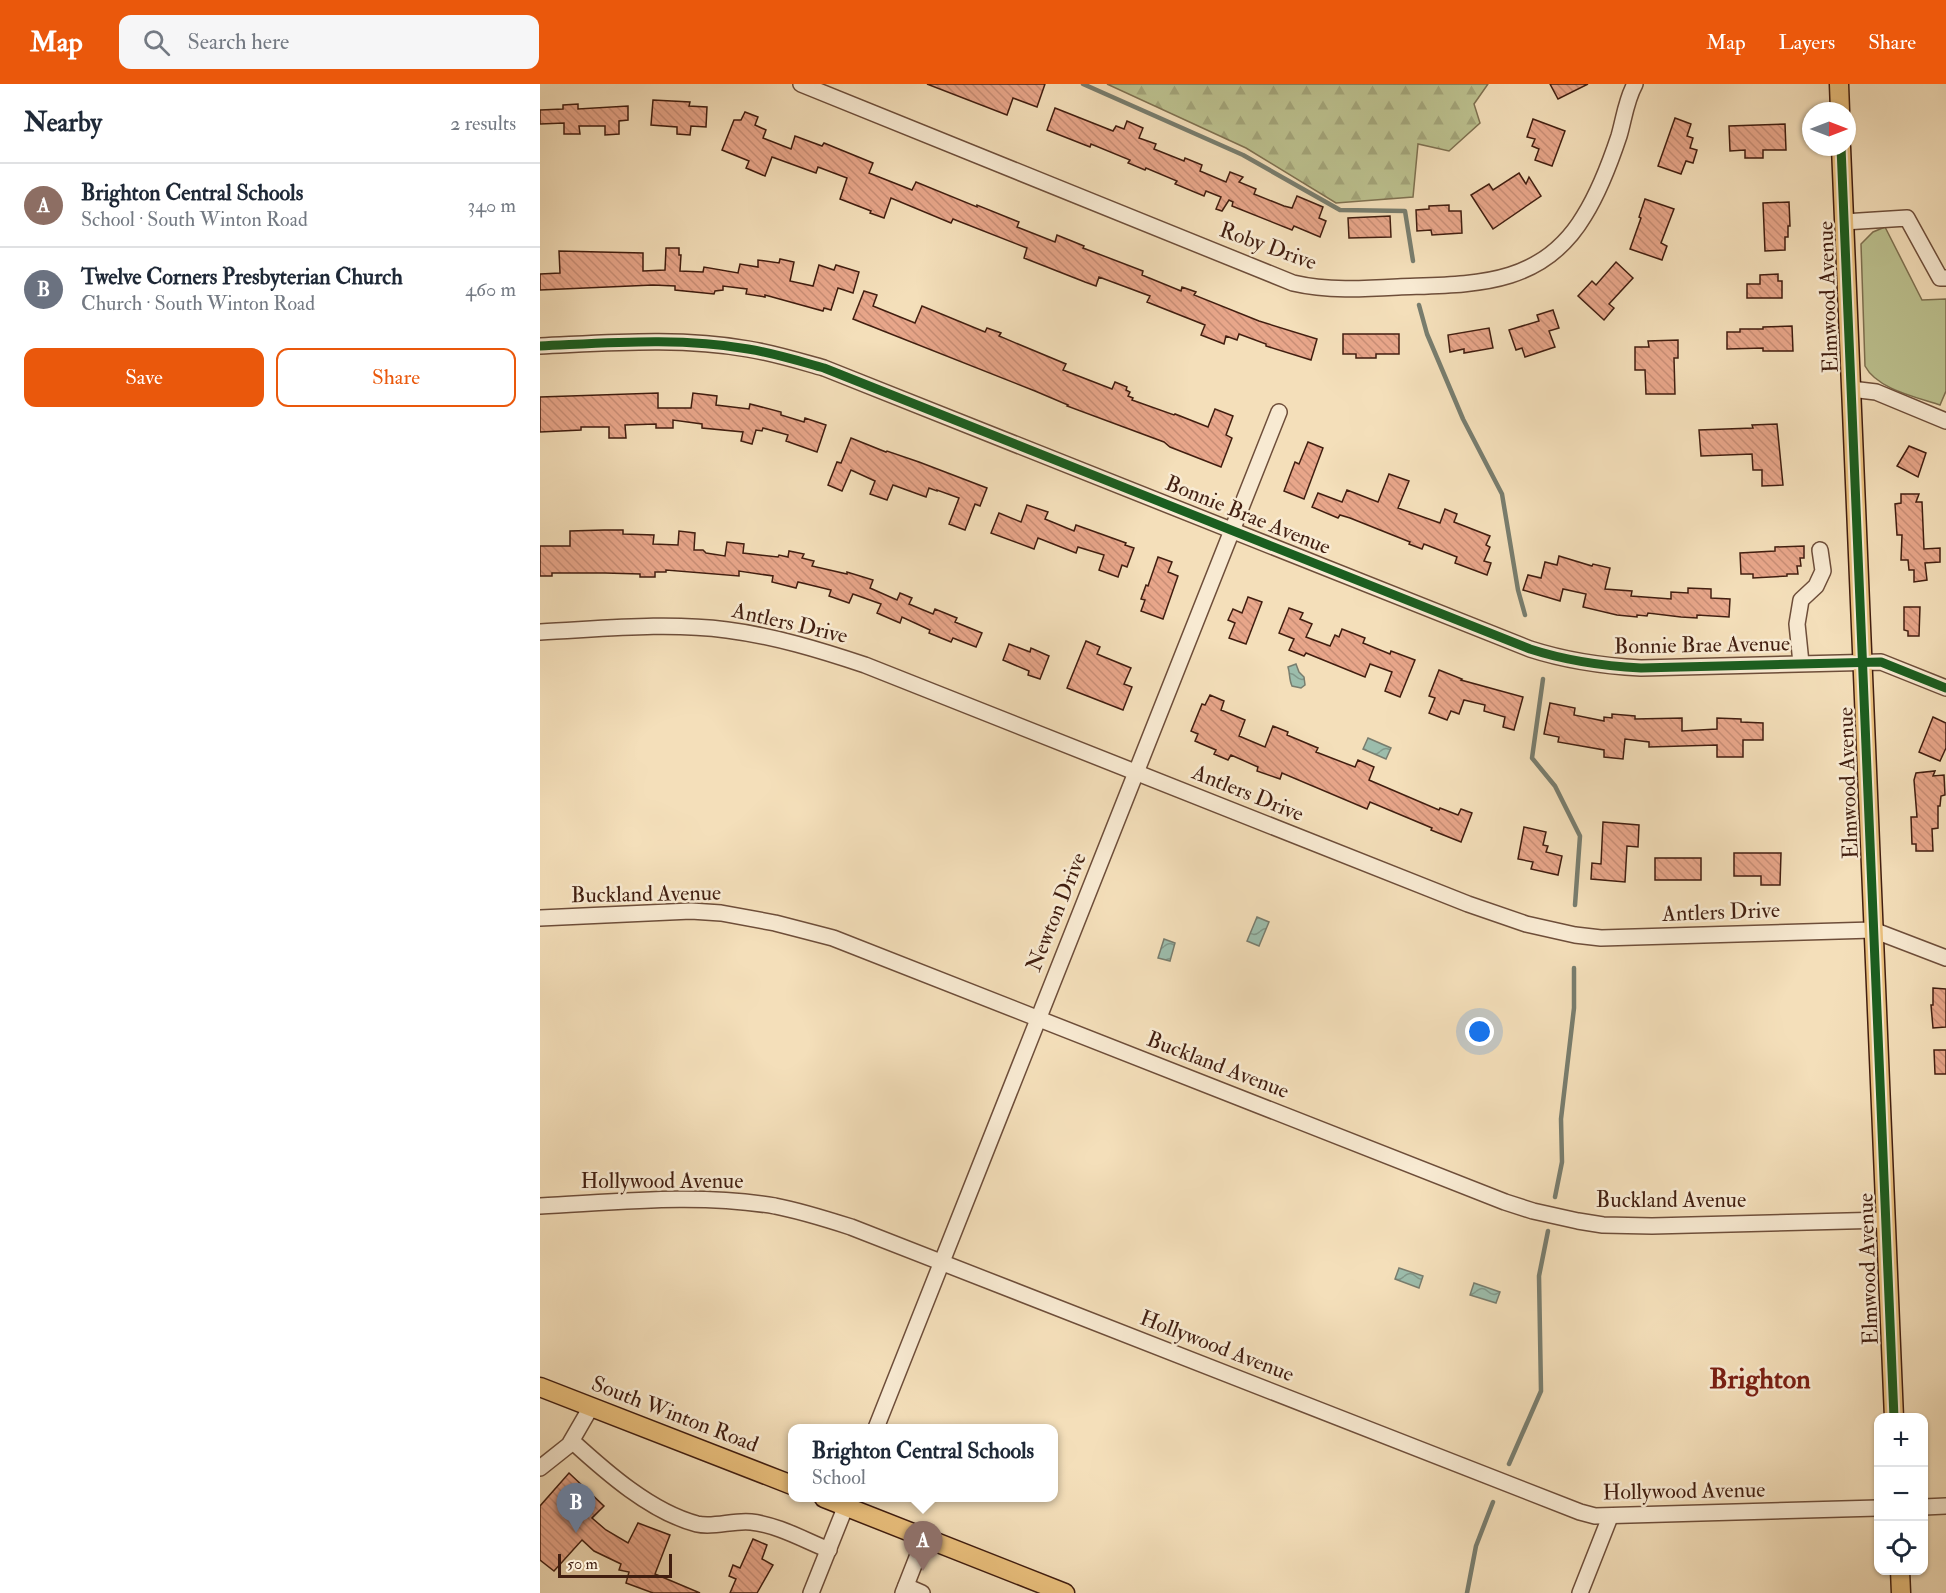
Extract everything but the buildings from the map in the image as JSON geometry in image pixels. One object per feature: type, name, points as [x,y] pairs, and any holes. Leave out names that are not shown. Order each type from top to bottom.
[{"type":"main road","points":[[1839,84],[1840,102]]},
{"type":"main road","name":"Elmwood Avenue","points":[[1841,156],[1894,1413]]},
{"type":"main road","name":"South Winton Road","points":[[540,1387],[788,1483]]},
{"type":"main road","points":[[847,1502],[925,1537],[1065,1593]]},
{"type":"main road","points":[[1900,1575],[1901,1593]]},
{"type":"street","name":"Roby Drive","points":[[801,84],[1293,283],[1318,288],[1361,289],[1493,281],[1512,276],[1549,256],[1574,232],[1597,192],[1618,138],[1635,84]]},
{"type":"street","points":[[1844,222],[1907,218],[1940,278],[1946,278]]},
{"type":"street","name":"Bonnie Brae Avenue","points":[[540,346],[643,342],[689,343],[750,349],[846,375],[1554,657],[1607,666],[1641,668],[1881,662],[1946,688]]},
{"type":"street","points":[[1851,389],[1876,392],[1946,421]]},
{"type":"street","name":"Newton Drive","points":[[878,1424],[1279,412]]},
{"type":"street","points":[[1801,663],[1797,624],[1801,600],[1816,586],[1823,571],[1820,549]]},
{"type":"street","name":"Antlers Drive","points":[[540,632],[656,627],[726,630],[774,639],[865,665],[1468,904],[1526,924],[1564,933],[1601,938],[1625,938],[1873,930],[1946,958]]},
{"type":"street","name":"Buckland Avenue","points":[[540,918],[690,911],[721,913],[775,923],[833,938],[1494,1197],[1544,1214],[1603,1225],[1652,1226],[1886,1220]]},
{"type":"street","name":"Hollywood Avenue","points":[[540,1206],[693,1200],[728,1201],[775,1206],[820,1217],[851,1227],[1594,1516],[1874,1508]]},
{"type":"street","points":[[540,1468],[569,1445],[591,1407]]},
{"type":"street","points":[[572,1441],[623,1485],[682,1519],[701,1525],[751,1522],[769,1526],[829,1550]]},
{"type":"street","points":[[811,1593],[847,1502]]},
{"type":"street","points":[[1928,1507],[1946,1506]]},
{"type":"street","points":[[1580,1593],[1610,1517]]},
{"type":"street","points":[[922,1593],[904,1590],[925,1537]]},
{"type":"green space","points":[[1107,84],[1488,84],[1474,104],[1480,123],[1449,151],[1418,144],[1413,197],[1336,203],[1246,148]]},
{"type":"green space","points":[[1885,227],[1922,300],[1946,299],[1946,391],[1940,405],[1909,395],[1878,381],[1865,366],[1861,244],[1873,232]]},
{"type":"water","points":[[1296,664],[1304,677],[1305,685],[1301,688],[1292,686],[1290,681],[1288,667]]},
{"type":"water","points":[[1368,738],[1391,748],[1386,759],[1363,749]]},
{"type":"water","points":[[1257,917],[1269,922],[1259,946],[1247,941]]},
{"type":"water","points":[[1164,939],[1175,943],[1170,961],[1158,958]]},
{"type":"water","points":[[1399,1268],[1423,1276],[1419,1288],[1395,1279]]},
{"type":"water","points":[[1474,1283],[1500,1292],[1496,1303],[1470,1295]]},
{"type":"waterway","points":[[1083,84],[1243,155],[1340,210],[1405,211],[1413,261]]},
{"type":"waterway","points":[[1419,305],[1427,334],[1463,419],[1502,494],[1518,590],[1525,615]]},
{"type":"waterway","points":[[1543,679],[1532,758],[1555,786],[1580,836],[1575,905]]},
{"type":"waterway","points":[[1555,1197],[1562,1162],[1561,1119],[1574,1008],[1574,968]]},
{"type":"waterway","points":[[1509,1464],[1541,1391],[1539,1276],[1548,1231]]},
{"type":"waterway","points":[[1467,1593],[1476,1546],[1493,1502]]},
{"type":"cycle path","points":[[1841,156],[1894,1413]]},
{"type":"cycle path","points":[[540,346],[644,342],[722,345],[786,357],[824,368],[1530,649],[1558,657],[1641,668],[1881,662],[1946,688]]},
{"type":"place","name":"Twelve Corners Presbyterian Church","points":[[576,1533]]},
{"type":"place","name":"Brighton Central Schools","points":[[923,1571]]},
{"type":"district","name":"Brighton","points":[[1760,1379]]}]
